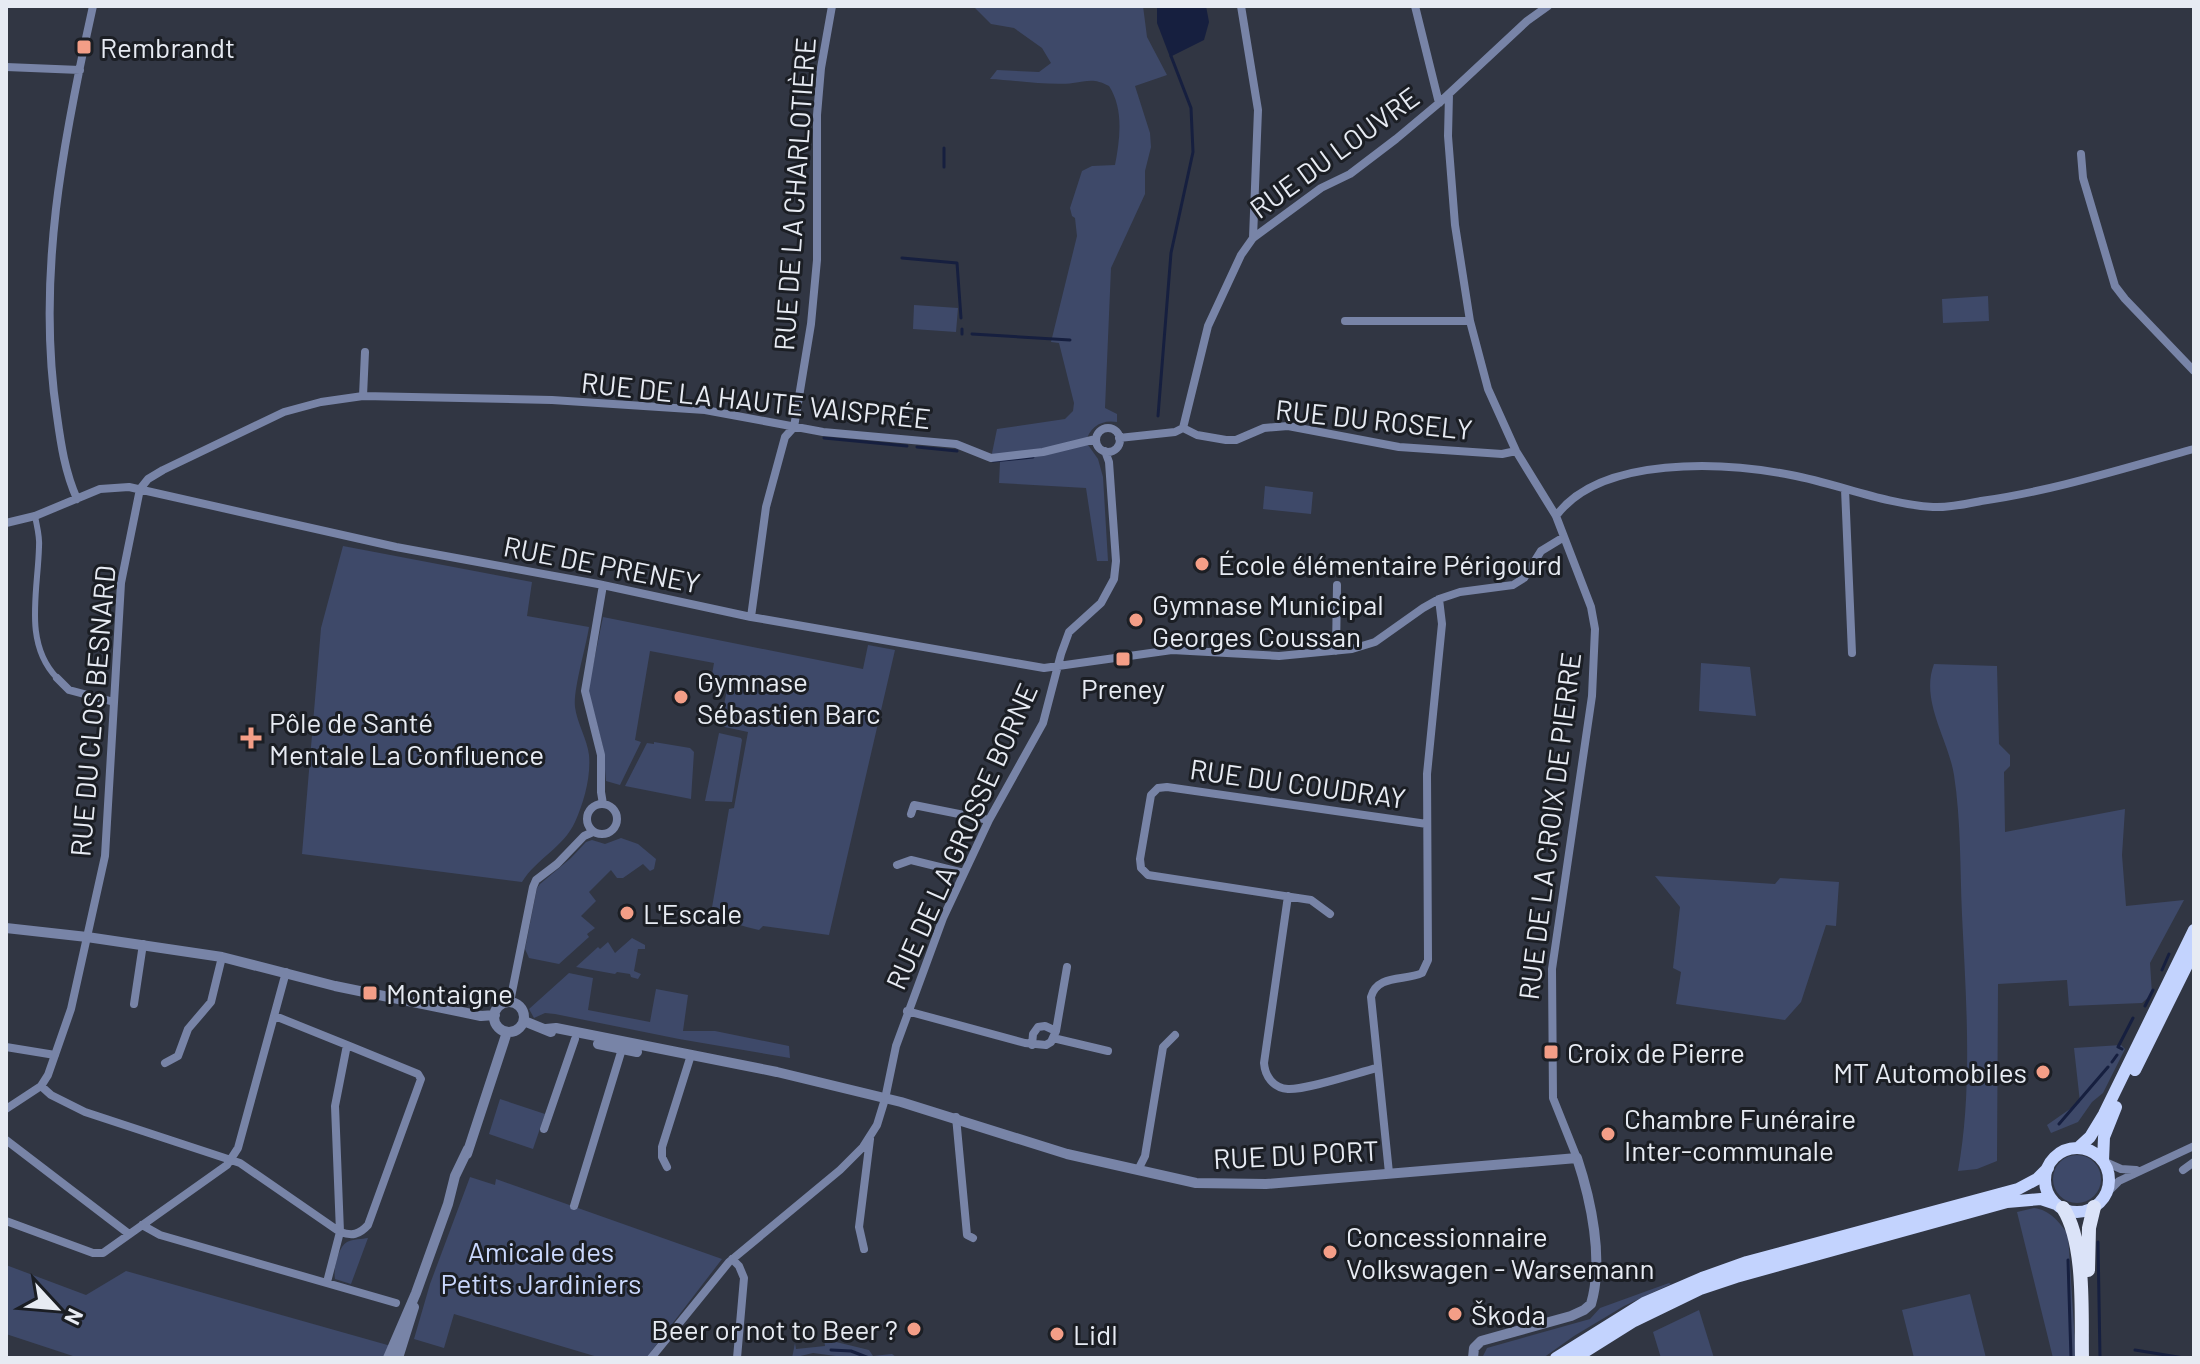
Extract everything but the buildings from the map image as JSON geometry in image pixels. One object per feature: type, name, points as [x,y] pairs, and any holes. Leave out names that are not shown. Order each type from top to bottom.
[{"type":"highway","points":[[2060,1206],[2074,1228],[2078,1253],[2082,1358]]},
{"type":"highway","points":[[2092,1358],[2087,1250],[2094,1207]]},
{"type":"main road","points":[[2078,1148],[2090,1137],[2104,1114],[2194,930]]},
{"type":"main road","points":[[1575,1358],[1664,1305],[1736,1277],[2007,1202],[2041,1199],[2079,1211],[2094,1207],[2105,1195],[2109,1178],[2103,1161],[2103,1146],[2110,1119],[2194,951]]},
{"type":"main road","points":[[1556,1358],[1644,1303],[1702,1278],[1747,1262],[2018,1189],[2037,1179],[2062,1152],[2078,1148],[2092,1151],[2103,1161]]},
{"type":"main road","points":[[2048,1168],[2047,1191],[2060,1206]]},
{"type":"street","points":[[77,499],[65,468],[53,389],[48,331],[49,267],[61,164],[93,6]]},
{"type":"street","name":"RUE DE LA CHARLOTIÈRE","points":[[751,617],[766,507],[785,437],[794,427],[811,324],[817,260],[817,115],[821,68],[832,6]]},
{"type":"street","points":[[1119,438],[1175,432],[1183,428],[1208,326],[1241,255],[1253,238],[1258,110],[1241,6]]},
{"type":"street","points":[[1415,6],[1439,103]]},
{"type":"street","name":"RUE DU LOUVRE","points":[[1253,238],[1321,188],[1350,174],[1439,103],[1487,56],[1548,6]]},
{"type":"street","points":[[6,67],[80,70]]},
{"type":"street","name":"RUE DE LA CROIX DE PIERRE","points":[[1449,94],[1448,136],[1455,225],[1470,321],[1488,389],[1516,451],[1556,516],[1591,607],[1595,653],[1576,814],[1552,969],[1553,1098],[1585,1183],[1594,1235],[1591,1304],[1571,1316],[1481,1341],[1474,1348],[1473,1358]]},
{"type":"street","points":[[2081,154],[2083,178],[2115,286],[2194,371]]},
{"type":"street","points":[[1345,321],[1470,321]]},
{"type":"street","points":[[363,396],[365,352]]},
{"type":"street","name":"RUE DE LA HAUTE VAISPRÉE","points":[[140,489],[148,479],[163,470],[284,412],[321,402],[363,396],[647,405],[737,414],[794,427],[956,444],[991,458],[1029,454],[1096,439]]},
{"type":"street","name":"RUE DU ROSELY","points":[[1183,428],[1208,438],[1236,440],[1264,428],[1288,426],[1399,447],[1495,454],[1516,451]]},
{"type":"street","points":[[1105,428],[1116,431],[1119,438],[1116,448],[1105,451],[1098,446],[1096,439],[1105,428]]},
{"type":"street","points":[[1556,516],[1575,496],[1620,475],[1681,466],[1733,467],[1789,474],[1889,500],[1946,507],[2031,493],[2194,449]]},
{"type":"street","name":"RUE DE LA GROSSE BORNE","points":[[651,1358],[732,1259],[840,1170],[870,1138],[885,1099],[907,1011],[964,873],[989,820],[1043,723],[1069,632],[1107,595],[1116,570],[1109,462],[1105,451]]},
{"type":"street","name":"RUE DE PRENEY","points":[[6,523],[35,516],[100,489],[129,487],[384,545],[603,585],[751,617],[1058,668],[1172,650],[1279,656],[1336,651],[1375,642],[1439,599],[1460,592],[1513,585],[1524,578],[1541,551],[1564,537]]},
{"type":"street","name":"RUE DU CLOS BESNARD","points":[[41,1086],[71,1009],[105,856],[121,583],[140,489]]},
{"type":"street","points":[[1845,489],[1852,653]]},
{"type":"street","points":[[35,516],[40,544],[33,621],[48,669],[69,690],[114,702]]},
{"type":"street","points":[[603,585],[585,691],[601,755],[603,804]]},
{"type":"street","points":[[1336,651],[1337,585]]},
{"type":"street","points":[[1389,1173],[1371,1003],[1373,990],[1384,981],[1418,976],[1427,965],[1427,774],[1442,624],[1439,599]]},
{"type":"street","name":"RUE DU COUDRAY","points":[[1330,914],[1311,900],[1148,875],[1141,868],[1140,859],[1148,801],[1153,792],[1167,787],[1427,824]]},
{"type":"street","points":[[603,804],[615,811],[616,826],[603,835],[593,832],[587,824],[588,814],[594,806],[603,804]]},
{"type":"street","points":[[911,814],[914,805],[989,820]]},
{"type":"street","points":[[510,1002],[534,883],[584,836],[593,832]]},
{"type":"street","points":[[897,865],[911,860],[964,873]]},
{"type":"street","points":[[1288,896],[1264,1063],[1266,1073],[1276,1085],[1291,1089],[1377,1068]]},
{"type":"street","points":[[6,928],[222,957],[397,999],[481,1016],[495,1015]]},
{"type":"street","points":[[134,1004],[143,944]]},
{"type":"street","points":[[165,1063],[178,1056],[188,1029],[211,1002],[222,957]]},
{"type":"street","points":[[907,1011],[1032,1045],[1046,1045],[1054,1035],[1067,967]]},
{"type":"street","points":[[6,1221],[98,1254],[107,1251],[221,1170],[238,1148],[286,972]]},
{"type":"street","points":[[510,1002],[500,1006],[495,1015],[497,1025],[507,1032],[517,1030],[524,1021]]},
{"type":"street","points":[[510,1002],[521,1008],[524,1021]]},
{"type":"street","points":[[6,1109],[41,1086],[51,1095],[85,1112],[232,1159],[340,1232],[350,1235],[361,1233],[368,1225],[421,1079],[418,1074],[275,1016]]},
{"type":"street","points":[[524,1021],[556,1035],[622,1049],[690,1058]]},
{"type":"street","points":[[1032,1045],[1033,1034],[1038,1027],[1045,1026],[1054,1035],[1108,1051]]},
{"type":"street","points":[[546,1029],[556,1028],[690,1058]]},
{"type":"street","points":[[388,1358],[416,1293],[507,1032]]},
{"type":"street","points":[[1138,1170],[1145,1156],[1163,1047],[1175,1035]]},
{"type":"street","points":[[544,1129],[575,1039]]},
{"type":"street","points":[[327,1282],[340,1232],[335,1106],[347,1045]]},
{"type":"street","points":[[6,1047],[55,1055]]},
{"type":"street","points":[[574,1206],[622,1049]]},
{"type":"street","points":[[667,1167],[662,1157],[662,1147],[690,1058]]},
{"type":"street","name":"RUE DU PORT","points":[[690,1058],[885,1099],[956,1117],[1041,1147],[1185,1181],[1266,1184],[1577,1158]]},
{"type":"street","points":[[956,1117],[967,1235],[973,1238]]},
{"type":"street","points":[[864,1249],[859,1227],[870,1138]]},
{"type":"street","points":[[6,1140],[129,1234]]},
{"type":"street","points":[[2105,1195],[2119,1181],[2194,1146]]},
{"type":"street","points":[[2103,1161],[2121,1169],[2141,1171]]},
{"type":"street","points":[[2183,1170],[2194,1162]]},
{"type":"street","points":[[142,1225],[160,1235],[396,1303]]},
{"type":"street","points":[[732,1259],[744,1278],[737,1358]]},
{"type":"street","points":[[398,1358],[411,1321],[416,1293]]},
{"type":"green space","points":[[973,6],[1143,6],[1147,37],[1167,75],[1135,86],[1150,133],[1151,147],[1145,171],[1145,194],[1111,268],[1105,408],[1117,414],[1117,422],[1097,425],[1086,442],[1098,459],[1103,477],[1108,561],[1097,561],[1086,488],[999,483],[1000,462],[991,458],[997,429],[1065,419],[1073,411],[1074,403],[1059,343],[1051,342],[1077,236],[1075,218],[1070,208],[1082,171],[1092,166],[1115,165],[1119,135],[1117,104],[1109,86],[1095,81],[1054,84],[990,79],[997,70],[1039,72],[1051,63],[1042,48],[1014,28],[991,24]]},
{"type":"green space","points":[[1988,296],[1989,321],[1943,323],[1942,299]]},
{"type":"green space","points":[[914,305],[958,308],[956,332],[913,329]]},
{"type":"green space","points":[[1265,486],[1313,492],[1311,514],[1263,509]]},
{"type":"green space","points":[[343,546],[532,582],[527,616],[589,627],[575,700],[589,755],[584,798],[570,831],[522,882],[302,854],[321,628]]},
{"type":"green space","points":[[603,617],[863,669],[868,645],[895,650],[829,935],[763,926],[759,930],[710,919],[729,809],[734,808],[748,732],[720,726],[728,684],[711,680],[714,663],[650,651],[635,740],[641,742],[620,785],[606,781],[603,747],[588,690]]},
{"type":"green space","points":[[1701,663],[1750,667],[1756,716],[1699,711]]},
{"type":"green space","points":[[1934,664],[1997,666],[1999,744],[2010,755],[2010,766],[2004,772],[2005,832],[2125,809],[2122,855],[2126,906],[2184,900],[2150,963],[2152,994],[2142,1003],[2069,1006],[2067,980],[1998,984],[1997,1161],[1977,1169],[1958,1171],[1966,1108],[1967,1043],[1959,827],[1951,761],[1936,720],[1930,692]]},
{"type":"green space","points":[[719,733],[742,740],[732,802],[705,801]]},
{"type":"green space","points":[[647,743],[690,748],[694,752],[691,799],[625,786]]},
{"type":"green space","points":[[621,838],[638,844],[656,859],[654,869],[650,871],[643,864],[623,878],[617,878],[611,870],[589,892],[596,901],[581,916],[595,928],[587,934],[589,937],[559,964],[529,958],[525,949],[540,884],[586,842],[592,840],[605,844]]},
{"type":"green space","points":[[1655,876],[1775,884],[1780,878],[1839,882],[1836,926],[1826,925],[1801,1002],[1785,1020],[1676,1004],[1681,972],[1673,968],[1680,907]]},
{"type":"green space","points":[[632,938],[645,945],[645,949],[638,949],[634,971],[641,974],[638,979],[630,974],[576,967],[598,947],[600,949],[608,942],[615,953]]},
{"type":"green space","points":[[569,973],[593,978],[588,1010],[650,1022],[656,989],[688,995],[683,1031],[715,1031],[789,1046],[790,1058],[555,1014],[545,1013],[534,1018],[529,1009]]},
{"type":"green space","points":[[2121,1045],[2125,1049],[2103,1093],[2092,1102],[2078,1122],[2051,1133],[2047,1125],[2080,1102],[2074,1048]]},
{"type":"green space","points":[[500,1099],[545,1114],[533,1149],[489,1134]]},
{"type":"green space","points":[[2077,1155],[2094,1162],[2101,1179],[2094,1196],[2077,1203],[2060,1196],[2053,1179],[2060,1162]]},
{"type":"green space","name":"Amicale des Petits Jardiniers","points":[[470,1177],[495,1185],[496,1179],[722,1259],[646,1358],[601,1358],[454,1314],[444,1348],[414,1339],[430,1284]]},
{"type":"green space","points":[[2034,1208],[2049,1214],[2068,1234],[2076,1358],[2053,1358],[2017,1212]]},
{"type":"green space","points":[[368,1238],[351,1284],[335,1279],[337,1259],[344,1245],[352,1240]]},
{"type":"green space","points":[[6,1265],[86,1295],[126,1271],[391,1346],[385,1358],[79,1358],[6,1334]]},
{"type":"green space","points":[[1669,1283],[1624,1306],[1543,1358],[1482,1358],[1487,1348],[1590,1319],[1600,1308]]},
{"type":"green space","points":[[1970,1294],[1986,1358],[1914,1358],[1902,1310]]},
{"type":"green space","points":[[1699,1310],[1714,1358],[1661,1358],[1653,1332]]},
{"type":"green space","points":[[824,1339],[869,1350],[873,1356],[892,1354],[896,1357],[851,1358],[813,1353],[792,1358],[795,1343],[796,1349],[825,1346]]},
{"type":"shaded area","points":[[1157,6],[1206,6],[1209,22],[1204,40],[1170,57],[1157,23]]},
{"type":"waterway","points":[[1158,416],[1171,253],[1193,152],[1191,108],[1171,56]]},
{"type":"waterway","points":[[944,148],[944,167]]},
{"type":"waterway","points":[[902,258],[957,263],[961,318]]},
{"type":"waterway","points":[[962,329],[962,334]]},
{"type":"waterway","points":[[972,334],[1070,340]]},
{"type":"waterway","points":[[824,438],[907,446]]},
{"type":"waterway","points":[[917,447],[957,451]]},
{"type":"waterway","points":[[993,461],[1033,457]]},
{"type":"waterway","points":[[2162,970],[2169,954]]},
{"type":"waterway","points":[[2145,1006],[2153,990]]},
{"type":"waterway","points":[[2122,1049],[2118,1047],[2133,1018]]},
{"type":"waterway","points":[[2112,1062],[2117,1055]]},
{"type":"waterway","points":[[2059,1124],[2108,1067]]},
{"type":"waterway","points":[[2098,1242],[2100,1358]]},
{"type":"waterway","points":[[2068,1260],[2071,1358]]},
{"type":"waterway","points":[[831,1350],[851,1351],[869,1358]]},
{"type":"waterway","points":[[2135,1350],[2184,1358]]},
{"type":"place","name":"Rembrandt","points":[[84,47]]},
{"type":"place","name":"École élémentaire Périgourd","points":[[1202,564]]},
{"type":"place","name":"Gymnase Municipal Georges Coussan","points":[[1136,620]]},
{"type":"place","name":"Preney","points":[[1123,659]]},
{"type":"place","name":"Gymnase Sébastien Barc","points":[[681,697]]},
{"type":"place","name":"Pôle de Santé Mentale La Confluence","points":[[251,738]]},
{"type":"place","name":"L'Escale","points":[[627,913]]},
{"type":"place","name":"Montaigne","points":[[370,993]]},
{"type":"place","name":"Croix de Pierre","points":[[1551,1052]]},
{"type":"place","name":"MT Automobiles","points":[[2043,1072]]},
{"type":"place","name":"Chambre Funéraire Inter-communale","points":[[1608,1134]]},
{"type":"place","name":"Concessionnaire Volkswagen - Warsemann","points":[[1330,1252]]},
{"type":"place","name":"Škoda","points":[[1455,1314]]},
{"type":"place","name":"Beer or not to Beer ?","points":[[914,1329]]},
{"type":"place","name":"Lidl","points":[[1057,1334]]}]
